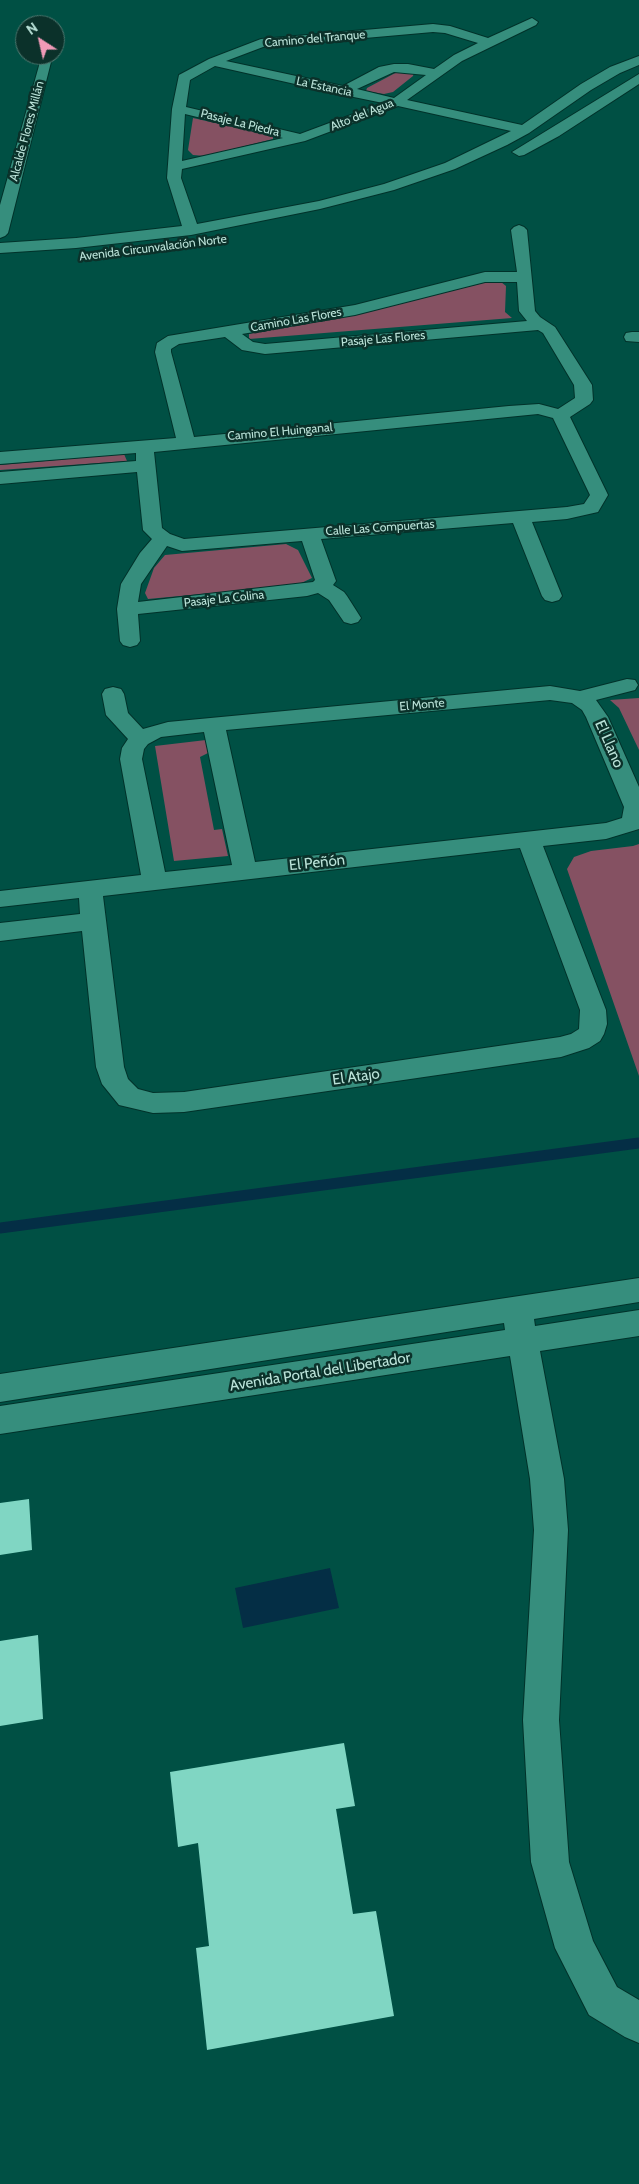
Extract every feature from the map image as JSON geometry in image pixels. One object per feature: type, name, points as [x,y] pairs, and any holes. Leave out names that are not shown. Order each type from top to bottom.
[{"type":"street","name":"Alto del Agua","points":[[174,167],[300,138],[344,124],[394,103],[434,73],[487,42],[532,22]]},
{"type":"street","name":"Camino del Tranque","points":[[192,240],[174,178],[184,78],[213,62],[261,43],[433,28],[446,29],[487,42]]},
{"type":"street","name":"Avenida Circunvalación Norte","points":[[0,248],[96,242],[192,240],[282,213],[356,196],[421,176],[478,154],[524,130],[586,87],[639,60]]},
{"type":"street","name":"La Estancia","points":[[213,62],[524,130]]},
{"type":"street","name":"Alcalde Flores Millán","points":[[0,233],[44,65]]},
{"type":"street","points":[[623,67],[639,70]]},
{"type":"street","points":[[344,91],[384,70],[408,68],[434,73]]},
{"type":"street","points":[[508,158],[554,133],[639,78]]},
{"type":"street","name":"Pasaje La Piedra","points":[[180,109],[300,138]]},
{"type":"street","points":[[282,213],[292,221],[305,224]]},
{"type":"street","points":[[519,230],[526,277],[527,311],[530,316],[549,330],[583,385],[584,400],[560,415]]},
{"type":"street","name":"Avenida Circunvalación Norte","points":[[0,262],[81,257]]},
{"type":"street","name":"Camino Las Flores","points":[[186,441],[163,352],[163,347],[168,343],[183,338],[355,310],[485,277],[526,277]]},
{"type":"street","name":"Pasaje Las Flores","points":[[228,332],[248,346],[265,349],[542,325]]},
{"type":"street","name":"Camino El Huinganal","points":[[0,458],[144,447],[186,441],[509,410],[539,409],[560,415]]},
{"type":"street","name":"Calle Las Compuertas","points":[[163,538],[182,545],[567,513],[591,508],[599,495],[560,415]]},
{"type":"street","points":[[130,641],[127,609],[131,584],[150,553],[163,538],[153,530],[144,466],[144,447]]},
{"type":"street","points":[[0,478],[144,466]]},
{"type":"street","points":[[520,517],[552,596]]},
{"type":"street","points":[[309,533],[326,581],[320,586],[337,596],[352,618]]},
{"type":"street","name":"Pasaje La Colina","points":[[127,609],[307,590],[320,586]]},
{"type":"street","name":"El Monte","points":[[140,739],[154,732],[168,729],[550,693],[566,694],[580,698],[627,684]]},
{"type":"street","points":[[113,694],[118,715],[140,739],[133,748],[131,759],[155,882]]},
{"type":"street","name":"El Llano","points":[[580,698],[590,706],[597,717],[636,806],[636,814],[632,823]]},
{"type":"street","points":[[214,725],[245,871]]},
{"type":"street","name":"El Peñón","points":[[0,899],[606,831],[632,823]]},
{"type":"street","name":"El Atajo","points":[[90,889],[92,921],[110,1067],[116,1084],[128,1098],[153,1103],[184,1102],[561,1047],[580,1041],[591,1034],[594,1024],[594,1010],[530,840]]},
{"type":"street","points":[[0,932],[92,921]]},
{"type":"street","points":[[0,1388],[639,1290]]},
{"type":"street","points":[[517,1309],[547,1479],[550,1530],[541,1720],[550,1862],[575,1948],[603,2001],[639,2023]]},
{"type":"street","name":"Avenida Portal del Libertador","points":[[0,1420],[639,1323]]},
{"type":"shaded area","points":[[399,71],[414,72],[413,76],[393,92],[384,94],[366,91],[367,88]]},
{"type":"shaded area","points":[[193,118],[273,136],[273,139],[205,156],[193,155],[188,150]]},
{"type":"shaded area","points":[[491,281],[501,282],[506,286],[505,312],[512,318],[249,339],[249,334],[414,300]]},
{"type":"shaded area","points":[[124,454],[127,461],[0,470],[0,465]]},
{"type":"shaded area","points":[[286,544],[298,550],[312,578],[297,585],[148,599],[145,593],[154,568],[165,555]]},
{"type":"shaded area","points":[[639,698],[639,750],[619,708],[610,700]]},
{"type":"shaded area","points":[[206,740],[208,753],[200,757],[214,830],[222,829],[228,856],[174,861],[155,746]]},
{"type":"shaded area","points":[[639,844],[639,1076],[567,869],[574,857],[591,851]]},
{"type":"water","points":[[330,1568],[339,1608],[243,1628],[235,1588]]},
{"type":"building","points":[[29,1499],[32,1550],[0,1555],[0,1503]]},
{"type":"building","points":[[38,1635],[43,1719],[0,1726],[0,1641]]},
{"type":"building","points":[[344,1743],[355,1806],[336,1809],[353,1914],[376,1911],[394,2016],[207,2050],[196,1948],[209,1946],[198,1843],[178,1847],[170,1772]]},
{"type":"waterway","points":[[0,1228],[639,1143]]}]
